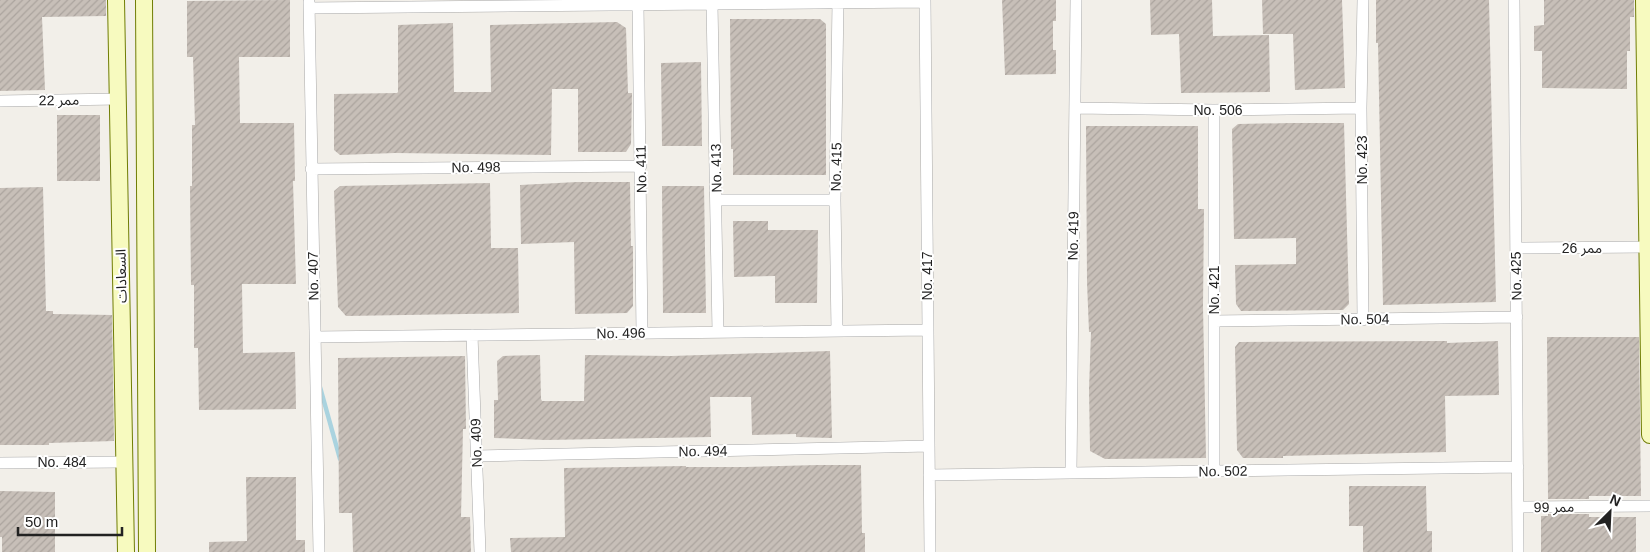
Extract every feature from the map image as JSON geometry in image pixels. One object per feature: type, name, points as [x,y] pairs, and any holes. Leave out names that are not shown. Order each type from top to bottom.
[{"type":"street","name":"السعادات","points":[[116,0],[126,552]]},
{"type":"street","name":"السعادات","points":[[144,0],[147,552]]},
{"type":"street","name":"No. 419","points":[[1071,473],[1076,0]]},
{"type":"street","name":"No. 423","points":[[1362,320],[1361,108],[1363,0]]},
{"type":"street","name":"No. 425","points":[[1514,0],[1518,552]]},
{"type":"street","points":[[1644,0],[1650,435]]},
{"type":"street","points":[[309,4],[712,4],[925,1]]},
{"type":"street","name":"No. 417","points":[[925,1],[930,552]]},
{"type":"street","name":"No. 415","points":[[836,331],[835,200],[838,2]]},
{"type":"street","name":"No. 407","points":[[309,4],[319,552]]},
{"type":"street","name":"No. 411","points":[[638,4],[642,333]]},
{"type":"street","name":"No. 413","points":[[712,4],[718,332]]},
{"type":"street","name":"ممر 22","points":[[0,102],[118,99]]},
{"type":"street","name":"No. 506","points":[[1074,108],[1214,110],[1361,108]]},
{"type":"street","name":"No. 421","points":[[1214,110],[1214,471]]},
{"type":"street","name":"No. 498","points":[[311,169],[641,166]]},
{"type":"street","points":[[717,200],[835,200]]},
{"type":"street","name":"ممر 26","points":[[1516,248],[1648,248]]},
{"type":"street","name":"No. 504","points":[[1214,321],[1517,317]]},
{"type":"street","name":"No. 496","points":[[315,337],[928,330]]},
{"type":"street","name":"No. 409","points":[[472,335],[480,552]]},
{"type":"street","name":"No. 494","points":[[477,456],[929,446]]},
{"type":"street","name":"No. 484","points":[[0,462],[124,462]]},
{"type":"street","name":"No. 502","points":[[929,475],[1518,467]]},
{"type":"street","name":"ممر 99","points":[[1518,507],[1650,506]]},
{"type":"building","points":[[0,0],[106,0],[106,16],[42,17],[45,90],[0,91]]},
{"type":"building","points":[[290,0],[290,57],[239,57],[240,123],[294,123],[295,181],[293,181],[296,284],[242,284],[243,353],[295,352],[296,409],[199,410],[198,348],[194,348],[194,285],[191,285],[190,186],[192,186],[192,125],[195,125],[193,57],[187,57],[187,1]]},
{"type":"building","points":[[1002,0],[1056,0],[1056,21],[1053,21],[1053,50],[1056,50],[1056,74],[1005,75]]},
{"type":"building","points":[[1150,0],[1212,0],[1213,36],[1269,35],[1270,92],[1181,93],[1179,34],[1151,35]]},
{"type":"building","points":[[1262,0],[1342,0],[1345,88],[1295,90],[1293,34],[1263,34]]},
{"type":"building","points":[[1376,0],[1489,0],[1496,302],[1383,305]]},
{"type":"building","points":[[1544,0],[1634,0],[1634,17],[1630,17],[1630,51],[1627,51],[1627,89],[1542,88],[1542,51],[1534,51],[1534,26],[1544,25]]},
{"type":"building","points":[[730,19],[820,19],[826,24],[826,175],[733,175]]},
{"type":"building","points":[[617,22],[626,28],[628,93],[632,93],[631,144],[626,152],[578,152],[578,89],[552,89],[551,155],[395,153],[340,155],[334,150],[334,94],[398,92],[398,25],[453,23],[454,92],[491,92],[490,25]]},
{"type":"building","points":[[701,62],[702,146],[662,146],[661,63]]},
{"type":"building","points":[[57,115],[100,115],[100,181],[57,181]]},
{"type":"building","points":[[1344,123],[1349,304],[1343,310],[1241,311],[1236,304],[1235,265],[1296,264],[1296,238],[1234,239],[1232,129],[1238,124]]},
{"type":"building","points":[[1086,126],[1198,126],[1198,209],[1204,209],[1203,307],[1206,458],[1105,459],[1090,451],[1089,389],[1091,332],[1089,332],[1087,282]]},
{"type":"building","points":[[630,182],[633,306],[627,313],[575,314],[574,242],[521,244],[520,185]]},
{"type":"building","points":[[490,183],[491,248],[518,248],[519,313],[346,316],[338,307],[334,191],[340,186]]},
{"type":"building","points":[[662,186],[704,186],[706,313],[663,313]]},
{"type":"building","points":[[43,187],[46,311],[53,311],[53,314],[112,315],[114,441],[49,443],[49,445],[0,445],[0,188]]},
{"type":"building","points":[[733,221],[768,221],[768,230],[818,230],[817,303],[775,303],[775,276],[734,277]]},
{"type":"building","points":[[1547,337],[1639,337],[1641,496],[1589,496],[1589,499],[1548,499]]},
{"type":"building","points":[[1447,341],[1447,343],[1498,341],[1499,395],[1445,396],[1446,452],[1243,458],[1237,450],[1235,347],[1239,342]]},
{"type":"building","points":[[830,351],[832,438],[796,437],[796,434],[752,435],[751,397],[710,397],[711,437],[546,440],[494,438],[494,400],[498,400],[497,361],[503,356],[540,355],[542,401],[584,401],[585,355],[671,356]]},
{"type":"building","points":[[465,356],[466,429],[463,429],[461,517],[470,517],[471,552],[353,552],[352,513],[339,513],[338,358]]},
{"type":"building","points":[[861,465],[862,533],[865,533],[865,552],[511,552],[510,538],[565,537],[564,468]]},
{"type":"building","points":[[246,477],[296,477],[296,540],[305,540],[305,552],[209,552],[209,542],[247,541]]},
{"type":"building","points":[[1349,486],[1426,486],[1427,531],[1432,531],[1432,552],[1363,552],[1363,526],[1349,526]]},
{"type":"building","points":[[0,491],[55,492],[55,552],[2,552],[2,537],[0,537]]},
{"type":"building","points":[[1548,514],[1589,514],[1589,517],[1636,517],[1636,552],[1541,552],[1541,516],[1548,516]]},
{"type":"waterway","points":[[320,387],[340,459]]}]
